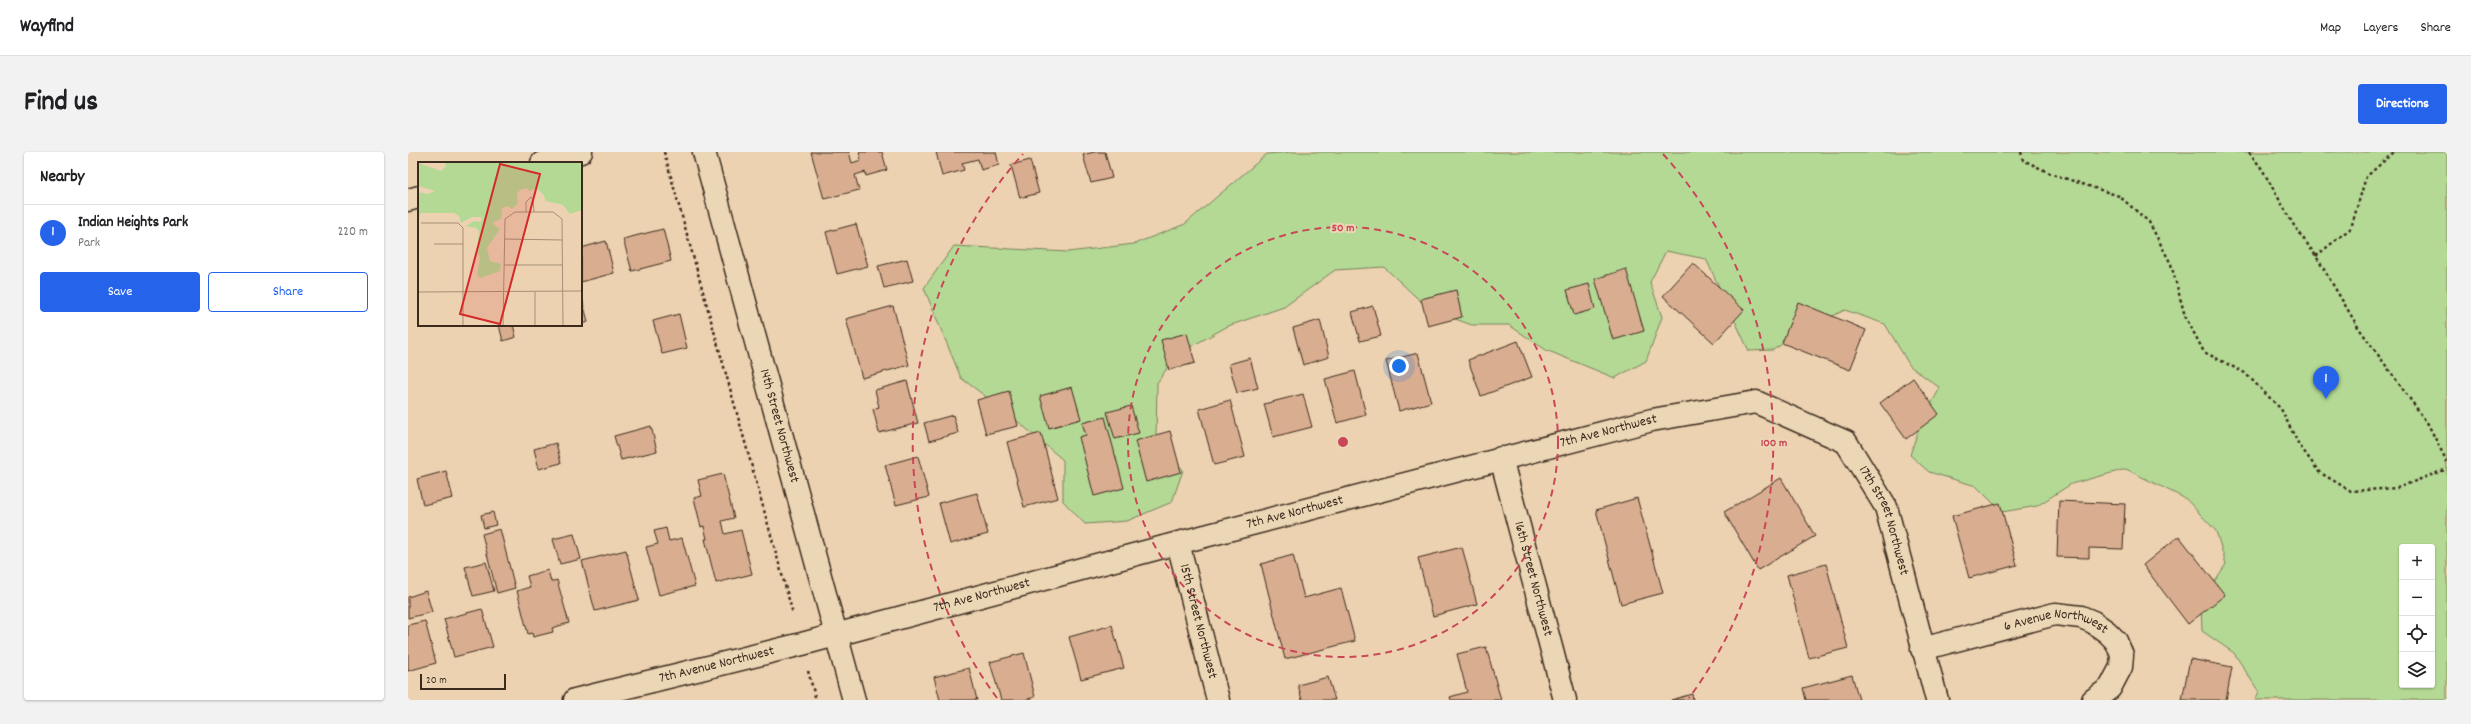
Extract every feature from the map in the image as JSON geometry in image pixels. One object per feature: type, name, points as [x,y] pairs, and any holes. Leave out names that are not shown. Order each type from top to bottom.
[{"type":"street","points":[[546,162],[581,152]]},
{"type":"street","name":"14th Street Northwest","points":[[704,152],[854,700]]},
{"type":"street","points":[[408,200],[418,197]]},
{"type":"street","name":"7th Ave Northwest","points":[[836,635],[1501,458],[1652,420],[1756,402]]},
{"type":"street","name":"17th Street Northwest","points":[[1756,402],[1846,442],[1886,507],[1922,649],[1937,700]]},
{"type":"street","name":"16th Street Northwest","points":[[1501,458],[1565,700]]},
{"type":"street","name":"15th Street Northwest","points":[[1178,543],[1218,700]]},
{"type":"street","name":"6 Avenue Northwest","points":[[1922,649],[2055,614],[2081,617],[2093,622],[2108,632],[2116,641],[2122,655],[2121,667],[2110,688],[2093,700]]},
{"type":"street","name":"7th Avenue Northwest","points":[[575,700],[836,635]]},
{"type":"path","points":[[664,152],[793,614]]},
{"type":"path","points":[[2020,152],[2023,160],[2052,174],[2119,196],[2149,222],[2172,264],[2185,316],[2204,352],[2245,373],[2281,409],[2298,443],[2319,472],[2351,491],[2397,488],[2447,469]]},
{"type":"path","points":[[2249,152],[2262,169],[2293,224],[2316,256],[2358,327],[2390,374],[2428,424],[2447,462]]},
{"type":"path","points":[[2316,256],[2351,228],[2366,177],[2394,152]]},
{"type":"path","points":[[808,671],[816,700]]},
{"type":"green space","points":[[1291,152],[2447,152],[2447,700],[2255,700],[2259,692],[2234,653],[2202,631],[2201,602],[2226,564],[2216,531],[2186,499],[2126,469],[2071,484],[2037,506],[2002,512],[1976,486],[1929,472],[1910,455],[1921,422],[1940,388],[1910,366],[1885,324],[1845,310],[1807,328],[1773,350],[1749,351],[1706,259],[1666,251],[1650,282],[1662,317],[1646,361],[1615,378],[1546,350],[1509,325],[1472,325],[1430,310],[1384,267],[1335,270],[1284,307],[1228,326],[1176,355],[1157,383],[1156,437],[1183,470],[1172,502],[1127,521],[1085,524],[1063,501],[1063,460],[1008,413],[961,378],[924,288],[954,246],[1068,252],[1134,244],[1185,224],[1267,154]]},
{"type":"building","points":[[811,152],[849,152],[852,163],[861,160],[859,152],[882,152],[887,170],[866,176],[865,172],[855,175],[859,190],[824,199]]},
{"type":"building","points":[[936,152],[996,152],[999,165],[981,170],[978,159],[962,163],[964,170],[942,176]]},
{"type":"building","points":[[1094,152],[1105,152],[1112,178],[1091,183],[1083,155]]},
{"type":"building","points":[[1030,160],[1039,193],[1020,198],[1011,165]]},
{"type":"building","points":[[856,224],[868,266],[837,274],[826,232]]},
{"type":"building","points":[[663,229],[671,261],[632,271],[623,239]]},
{"type":"building","points":[[606,241],[614,273],[582,282],[582,248]]},
{"type":"building","points":[[907,259],[913,281],[884,288],[878,266]]},
{"type":"building","points":[[1693,263],[1744,310],[1714,343],[1663,296]]},
{"type":"building","points":[[1626,269],[1644,331],[1613,340],[1595,279]]},
{"type":"building","points":[[1589,284],[1595,309],[1574,315],[1567,290]]},
{"type":"building","points":[[1456,290],[1462,317],[1428,326],[1421,299]]},
{"type":"building","points":[[582,298],[588,322],[582,324]]},
{"type":"building","points":[[1798,302],[1866,330],[1850,370],[1782,343]]},
{"type":"building","points":[[893,306],[909,365],[862,378],[846,319]]},
{"type":"building","points":[[1373,306],[1381,336],[1360,341],[1352,312]]},
{"type":"building","points":[[679,314],[687,348],[662,354],[653,321]]},
{"type":"building","points":[[1320,320],[1329,357],[1303,365],[1293,328]]},
{"type":"building","points":[[499,326],[513,326],[516,337],[503,341]]},
{"type":"building","points":[[1187,333],[1195,363],[1169,370],[1161,340]]},
{"type":"building","points":[[1518,341],[1532,377],[1481,396],[1468,360]]},
{"type":"building","points":[[1418,353],[1431,402],[1399,411],[1386,361]]},
{"type":"building","points":[[1250,358],[1258,388],[1237,393],[1229,364]]},
{"type":"building","points":[[1355,371],[1366,415],[1337,423],[1325,379]]},
{"type":"building","points":[[1913,378],[1939,414],[1906,439],[1880,403]]},
{"type":"building","points":[[907,381],[918,423],[879,433],[873,409],[879,407],[875,390]]},
{"type":"building","points":[[1072,387],[1081,419],[1049,428],[1040,396]]},
{"type":"building","points":[[1009,391],[1018,426],[986,434],[977,400]]},
{"type":"building","points":[[1303,394],[1312,427],[1273,437],[1264,404]]},
{"type":"building","points":[[1230,400],[1245,457],[1214,465],[1199,409]]},
{"type":"building","points":[[1131,406],[1139,433],[1115,439],[1107,412]]},
{"type":"building","points":[[953,415],[958,433],[929,441],[924,423]]},
{"type":"building","points":[[1105,417],[1124,488],[1094,496],[1079,437],[1086,435],[1082,423]]},
{"type":"building","points":[[651,426],[657,451],[621,460],[614,436]]},
{"type":"building","points":[[1170,431],[1181,472],[1146,482],[1135,441]]},
{"type":"building","points":[[1041,433],[1058,498],[1024,507],[1007,442]]},
{"type":"building","points":[[556,443],[561,463],[539,469],[534,449]]},
{"type":"building","points":[[918,456],[929,497],[896,505],[885,465]]},
{"type":"building","points":[[446,471],[453,498],[423,505],[417,479]]},
{"type":"building","points":[[723,474],[734,518],[722,521],[725,534],[741,530],[752,574],[716,583],[705,539],[707,539],[704,526],[701,527],[694,498],[702,496],[698,480]]},
{"type":"building","points":[[1781,478],[1815,536],[1758,570],[1724,512]]},
{"type":"building","points":[[977,493],[988,534],[950,544],[939,503]]},
{"type":"building","points":[[1637,498],[1663,593],[1621,604],[1596,510]]},
{"type":"building","points":[[2059,501],[2125,504],[2123,549],[2089,548],[2089,558],[2057,557]]},
{"type":"building","points":[[2000,503],[2017,565],[1969,578],[1952,516]]},
{"type":"building","points":[[493,512],[496,525],[484,528],[481,515]]},
{"type":"building","points":[[666,528],[669,541],[682,538],[695,586],[659,595],[646,547],[658,544],[654,531]]},
{"type":"building","points":[[500,529],[515,588],[497,593],[482,534]]},
{"type":"building","points":[[574,534],[581,559],[560,564],[553,539]]},
{"type":"building","points":[[2179,536],[2225,595],[2188,624],[2143,565]]},
{"type":"building","points":[[1462,547],[1477,604],[1433,616],[1418,558]]},
{"type":"building","points":[[626,550],[639,600],[595,611],[582,561]]},
{"type":"building","points":[[1293,555],[1304,598],[1341,588],[1355,641],[1285,659],[1261,564]]},
{"type":"building","points":[[486,562],[494,591],[473,596],[465,567]]},
{"type":"building","points":[[1826,564],[1848,648],[1809,658],[1787,575]]},
{"type":"building","points":[[548,570],[551,582],[557,580],[569,623],[552,628],[553,632],[533,637],[532,633],[528,634],[517,591],[530,587],[527,576]]},
{"type":"building","points":[[426,591],[432,612],[408,618],[408,597]]},
{"type":"building","points":[[482,609],[493,647],[454,657],[444,619]]},
{"type":"building","points":[[425,621],[436,663],[408,671],[408,625]]},
{"type":"building","points":[[1112,625],[1124,668],[1081,679],[1069,637]]},
{"type":"building","points":[[1486,647],[1501,700],[1451,700],[1450,697],[1467,692],[1457,654]]},
{"type":"building","points":[[1024,653],[1035,697],[1025,700],[1001,700],[990,662]]},
{"type":"building","points":[[2190,659],[2232,667],[2226,700],[2182,700]]},
{"type":"building","points":[[969,668],[977,700],[940,700],[934,677]]},
{"type":"building","points":[[1852,675],[1859,700],[1806,700],[1803,688]]},
{"type":"building","points":[[1328,677],[1335,700],[1302,700],[1298,685]]},
{"type":"building","points":[[1692,694],[1693,700],[1671,700]]},
{"type":"place","name":"Indian Heights Park","points":[[2326,399]]}]
